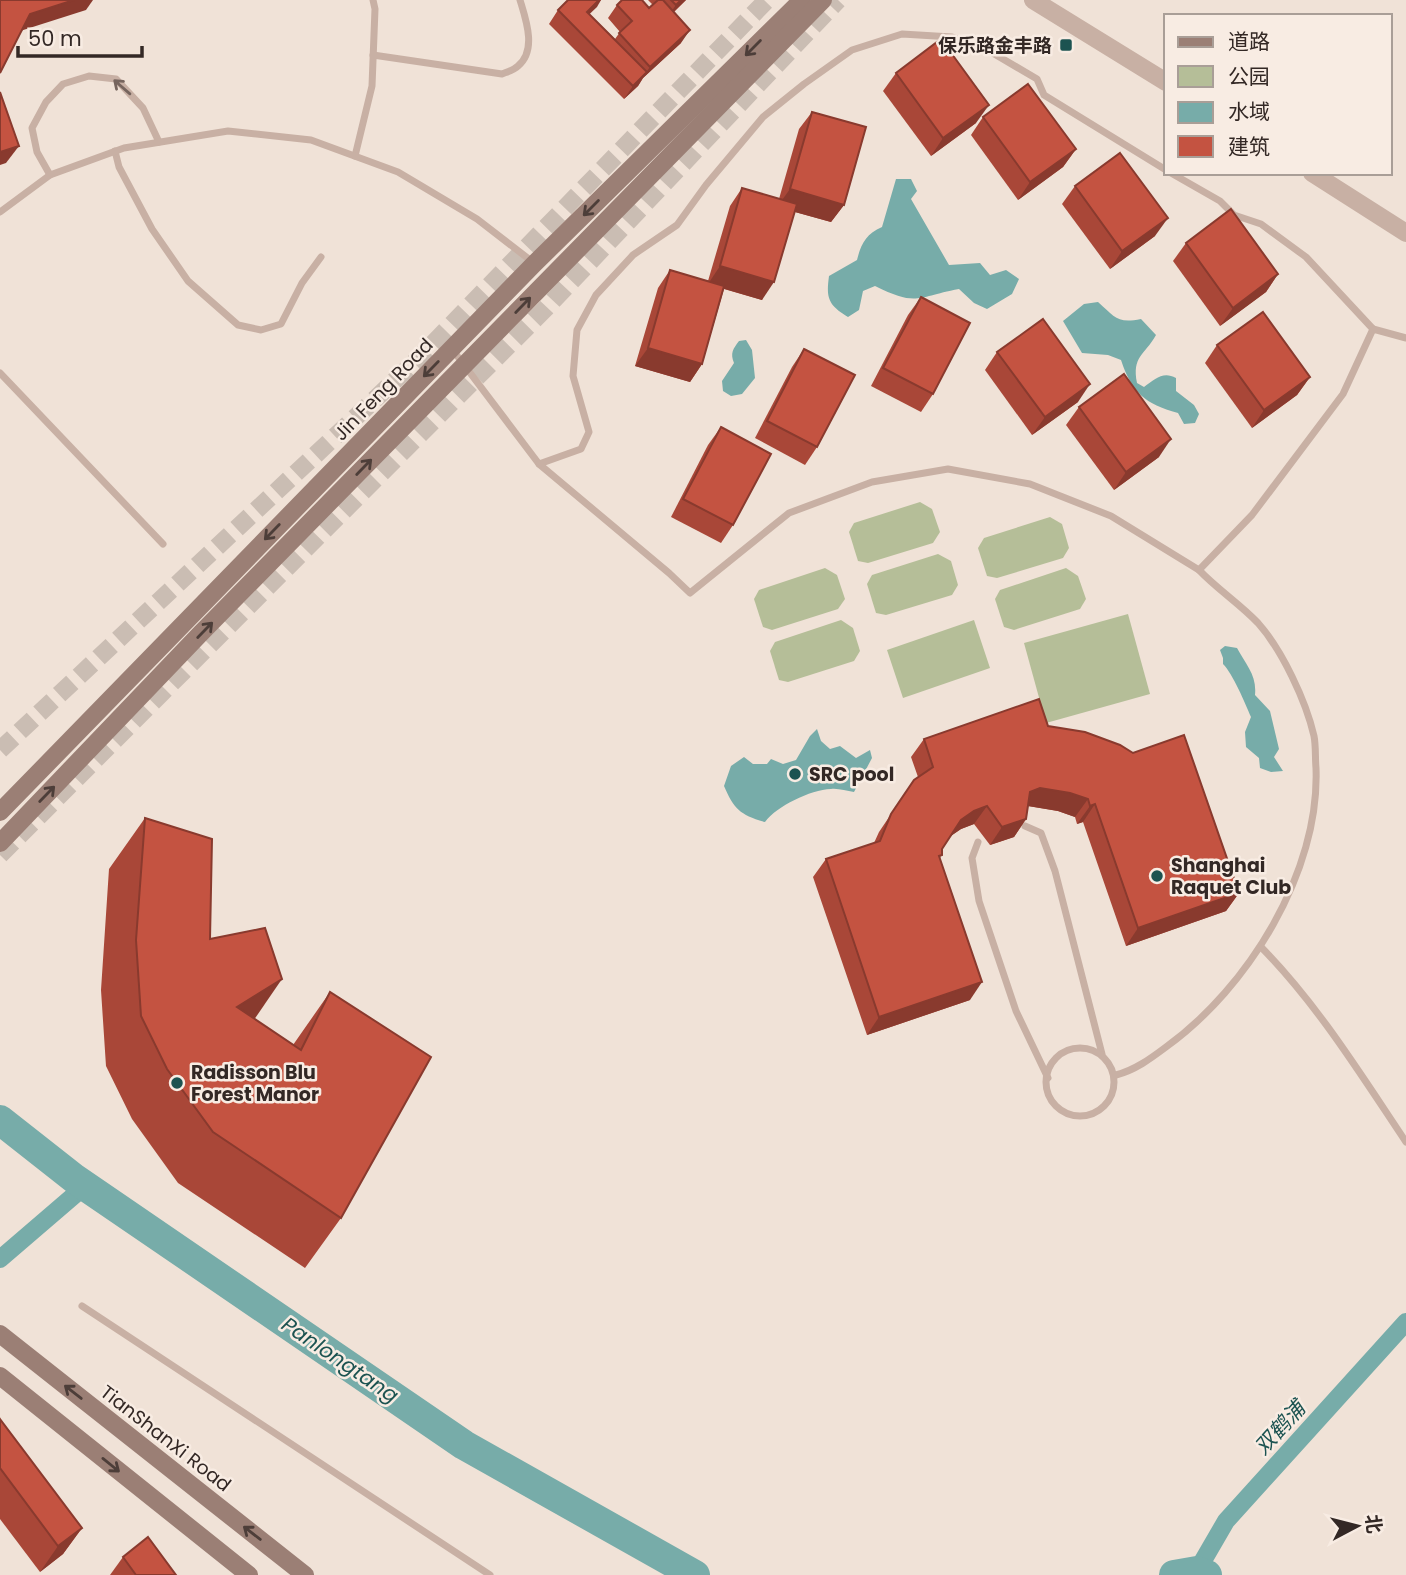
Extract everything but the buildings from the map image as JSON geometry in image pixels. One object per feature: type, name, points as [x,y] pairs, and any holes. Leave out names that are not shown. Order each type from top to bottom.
[{"type":"main road","name":"Jin Feng Road","points":[[0,812],[534,264],[802,0]]},
{"type":"main road","points":[[0,843],[201,633],[823,0]]},
{"type":"main road","name":"TianShanXi Road","points":[[0,1334],[305,1575]]},
{"type":"main road","points":[[0,1376],[249,1575]]},
{"type":"street","points":[[1033,0],[1164,81]]},
{"type":"street","points":[[1315,175],[1406,233]]},
{"type":"lane","points":[[355,156],[372,86],[373,0]]},
{"type":"lane","points":[[373,55],[502,74],[519,66],[530,48],[520,0]]},
{"type":"lane","points":[[539,464],[581,449],[589,432],[573,376],[577,330],[596,295],[633,255],[677,225],[706,185],[763,117],[852,50],[902,34],[952,37],[991,52],[1037,79],[1044,95],[1164,169]]},
{"type":"lane","points":[[50,175],[37,152],[32,128],[46,102],[63,84],[89,76],[116,79],[143,108],[159,142]]},
{"type":"lane","points":[[0,212],[50,175],[115,151],[228,131],[311,140],[398,172],[466,212],[534,264]]},
{"type":"lane","points":[[115,151],[119,167],[152,229],[188,281],[238,325],[261,330],[281,324],[302,283],[320,257]]},
{"type":"lane","points":[[1174,175],[1220,201],[1234,215],[1261,224],[1306,257],[1373,329],[1406,338]]},
{"type":"lane","points":[[1199,570],[1252,515],[1343,394],[1373,329]]},
{"type":"lane","points":[[452,348],[539,464],[690,593],[789,513],[872,482],[948,469],[1030,484],[1111,516],[1199,570],[1258,624],[1292,676],[1314,737],[1317,795],[1307,843],[1291,886],[1261,947],[1220,999],[1187,1032],[1131,1071],[1116,1075]]},
{"type":"lane","points":[[0,373],[163,544]]},
{"type":"lane","points":[[1025,826],[1041,833],[1055,871],[1102,1054],[1116,1075],[1109,1105],[1085,1118],[1059,1111],[1045,1087],[1052,1060],[1076,1047],[1102,1054]]},
{"type":"lane","points":[[978,842],[972,858],[979,901],[1016,1011],[1048,1078]]},
{"type":"lane","points":[[1261,947],[1300,990],[1406,1142]]},
{"type":"lane","points":[[82,1307],[490,1575]]},
{"type":"green space","points":[[920,502],[932,509],[940,532],[933,543],[868,563],[858,561],[849,532],[854,523]]},
{"type":"green space","points":[[1050,517],[1062,524],[1069,548],[1063,558],[997,578],[987,576],[978,548],[984,538]]},
{"type":"green space","points":[[938,554],[951,561],[958,585],[952,595],[886,615],[876,613],[867,584],[872,575]]},
{"type":"green space","points":[[825,568],[837,575],[845,599],[838,609],[772,630],[763,627],[754,599],[759,590]]},
{"type":"green space","points":[[1066,568],[1078,576],[1086,599],[1080,609],[1014,630],[1004,627],[995,599],[1000,590]]},
{"type":"green space","points":[[1128,614],[1150,694],[1046,723],[1024,643]]},
{"type":"green space","points":[[841,620],[853,628],[860,651],[854,661],[788,682],[779,680],[770,651],[775,642]]},
{"type":"green space","points":[[974,620],[990,668],[903,698],[887,650]]},
{"type":"water","points":[[896,179],[911,179],[917,191],[911,199],[949,265],[980,263],[990,275],[1006,270],[1019,279],[1012,294],[987,309],[974,303],[959,289],[909,298],[875,286],[863,291],[859,310],[848,317],[836,309],[828,295],[829,276],[857,260],[865,240],[882,227]]},
{"type":"water","points":[[1098,302],[1121,320],[1141,319],[1156,335],[1138,361],[1137,383],[1144,387],[1163,376],[1176,378],[1176,391],[1194,405],[1199,414],[1195,423],[1184,424],[1178,413],[1157,406],[1141,396],[1130,381],[1121,360],[1108,355],[1082,353],[1063,321],[1084,304]]},
{"type":"water","points":[[746,340],[752,350],[755,378],[742,394],[731,396],[723,391],[722,381],[734,363],[732,354],[735,346],[739,341]]},
{"type":"water","points":[[1225,646],[1237,648],[1253,676],[1255,695],[1270,711],[1279,749],[1274,757],[1283,771],[1271,772],[1260,768],[1259,758],[1246,747],[1245,732],[1251,717],[1235,681],[1223,664],[1220,650]]},
{"type":"water","name":"SRC pool","points":[[817,729],[821,741],[830,749],[840,746],[856,758],[870,750],[872,758],[854,792],[834,789],[814,792],[786,805],[765,822],[749,817],[739,810],[724,786],[731,766],[744,757],[753,764],[767,764],[771,759],[783,764],[796,760]]},
{"type":"waterway","name":"Panlongtang","points":[[0,1120],[75,1179],[464,1445],[695,1575]]},
{"type":"waterway","points":[[0,1259],[85,1186]]},
{"type":"waterway","name":"双鹤浦","points":[[1197,1571],[1226,1521],[1406,1322]]},
{"type":"waterway","name":"Panlongtang","points":[[1174,1575],[1197,1571],[1207,1575]]},
{"type":"tunnel","points":[[0,750],[421,356],[767,0]]},
{"type":"tunnel","points":[[0,855],[546,308],[838,0]]},
{"type":"place","name":"保乐路金丰路","points":[[1066,45]]},
{"type":"place","name":"SRC pool","points":[[795,774]]},
{"type":"place","name":"Shanghai Raquet Club","points":[[1157,876]]},
{"type":"place","name":"Radisson Blu Forest Manor","points":[[177,1083]]}]
